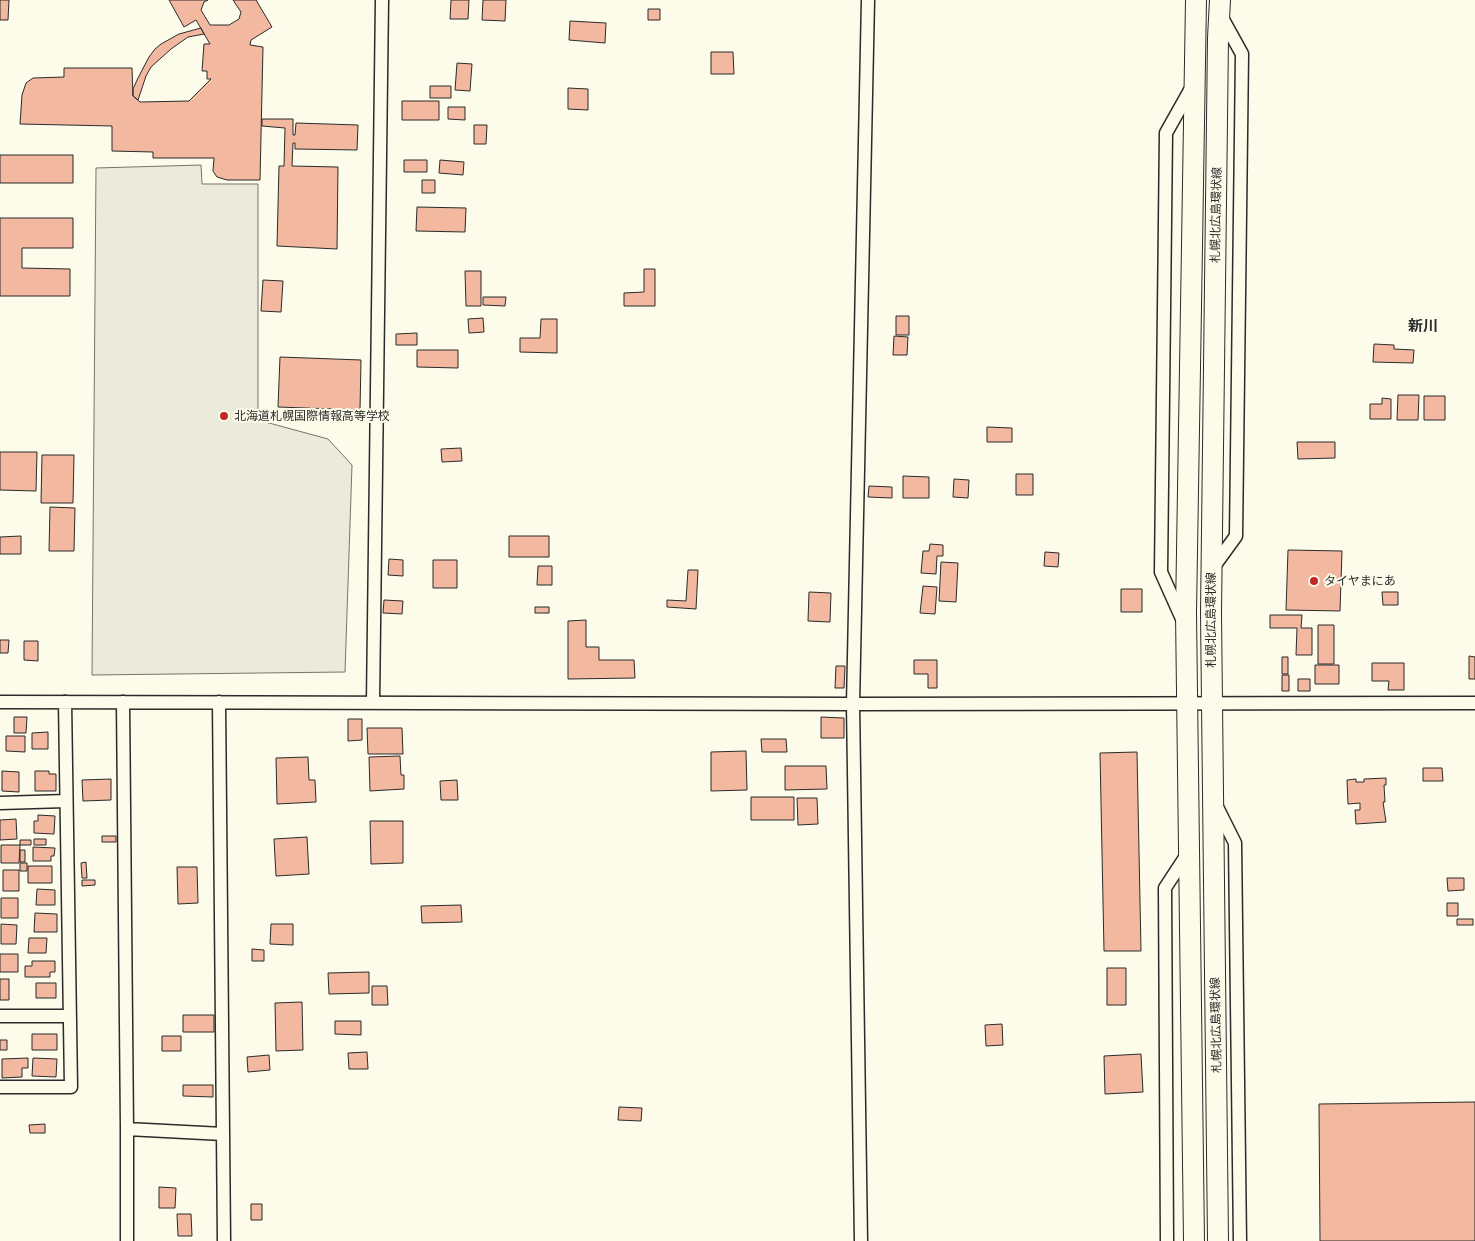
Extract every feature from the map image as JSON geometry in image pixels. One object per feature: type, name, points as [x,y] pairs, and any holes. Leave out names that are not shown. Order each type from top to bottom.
[{"type":"main road","name":"札幌北広島環状線","points":[[1194,1241],[1187,630],[1196,0]]},
{"type":"main road","name":"札幌北広島環状線","points":[[1218,1241],[1211,570],[1220,7]]},
{"type":"street","points":[[373,702],[382,0]]},
{"type":"street","points":[[861,1241],[853,704],[868,0]]},
{"type":"street","points":[[1187,630],[1161,572],[1166,132],[1195,81]]},
{"type":"street","points":[[0,702],[1475,703]]},
{"type":"street","points":[[0,1087],[70,1087],[65,702]]},
{"type":"street","points":[[123,702],[128,1241]]},
{"type":"street","points":[[219,702],[224,1241]]},
{"type":"street","points":[[1213,798],[1236,843],[1240,1241]]},
{"type":"street","points":[[0,803],[66,801]]},
{"type":"street","points":[[1167,1241],[1165,888],[1189,850]]},
{"type":"street","points":[[0,1016],[70,1016]]},
{"type":"street","points":[[127,1129],[223,1134]]},
{"type":"shaded area","points":[[201,165],[202,184],[258,184],[258,420],[328,439],[352,465],[345,672],[92,675],[96,168]]},
{"type":"building","points":[[0,0],[9,0],[8,20],[0,20]]},
{"type":"building","points":[[169,0],[208,0],[204,2],[201,10],[210,25],[229,25],[239,19],[241,12],[233,0],[256,0],[272,27],[251,40],[250,45],[263,47],[260,180],[227,180],[217,177],[213,171],[214,158],[153,158],[153,152],[112,151],[112,126],[20,124],[22,95],[26,83],[33,78],[64,77],[64,68],[132,68],[133,96],[140,102],[189,101],[211,79],[207,79],[207,71],[202,71],[204,44],[210,44],[196,20],[184,27]]},
{"type":"building","points":[[451,0],[469,0],[468,19],[450,19]]},
{"type":"building","points":[[483,0],[506,0],[505,21],[482,20]]},
{"type":"building","points":[[648,9],[660,9],[660,20],[648,20]]},
{"type":"building","points":[[570,21],[606,23],[605,43],[569,40]]},
{"type":"building","points":[[201,28],[204,34],[188,37],[151,67],[138,100],[133,96],[133,89],[138,78],[155,49],[179,34]]},
{"type":"building","points":[[711,52],[733,52],[734,74],[711,74]]},
{"type":"building","points":[[457,63],[472,64],[470,91],[455,90]]},
{"type":"building","points":[[430,86],[451,86],[451,98],[430,98]]},
{"type":"building","points":[[568,88],[588,89],[588,110],[568,109]]},
{"type":"building","points":[[402,101],[439,101],[439,120],[402,120]]},
{"type":"building","points":[[448,107],[465,107],[465,120],[448,119]]},
{"type":"building","points":[[262,119],[293,119],[293,135],[295,135],[296,123],[358,125],[357,150],[295,149],[295,143],[293,143],[292,166],[338,167],[337,249],[277,246],[279,166],[284,166],[285,128],[262,126]]},
{"type":"building","points":[[474,125],[487,125],[486,144],[474,144]]},
{"type":"building","points":[[0,155],[73,155],[73,183],[0,183]]},
{"type":"building","points":[[404,160],[427,160],[427,172],[404,172]]},
{"type":"building","points":[[440,160],[464,162],[463,175],[439,173]]},
{"type":"building","points":[[422,180],[435,180],[435,193],[422,193]]},
{"type":"building","points":[[417,207],[466,208],[465,232],[416,231]]},
{"type":"building","points":[[0,218],[73,218],[73,248],[22,248],[22,268],[70,269],[70,296],[0,296]]},
{"type":"building","points":[[644,269],[655,269],[655,306],[624,306],[624,293],[644,292]]},
{"type":"building","points":[[465,271],[481,271],[481,306],[466,306]]},
{"type":"building","points":[[263,280],[283,281],[281,312],[261,311]]},
{"type":"building","points":[[483,297],[506,297],[505,306],[483,305]]},
{"type":"building","points":[[896,316],[909,316],[909,335],[896,335]]},
{"type":"building","points":[[483,318],[484,332],[469,333],[468,319]]},
{"type":"building","points":[[541,319],[557,319],[557,353],[520,352],[520,338],[540,338]]},
{"type":"building","points":[[417,333],[417,345],[396,345],[396,334]]},
{"type":"building","points":[[894,336],[908,337],[907,355],[893,355]]},
{"type":"building","points":[[1374,344],[1394,345],[1394,349],[1414,350],[1413,363],[1373,362]]},
{"type":"building","points":[[417,350],[458,350],[458,368],[417,367]]},
{"type":"building","points":[[280,357],[361,360],[360,410],[278,407]]},
{"type":"building","points":[[1398,395],[1419,395],[1418,420],[1397,420]]},
{"type":"building","points":[[1424,396],[1445,396],[1445,420],[1424,420]]},
{"type":"building","points":[[1382,398],[1391,399],[1391,419],[1370,419],[1370,404],[1382,404]]},
{"type":"building","points":[[987,427],[1012,428],[1012,442],[987,442]]},
{"type":"building","points":[[1297,442],[1335,442],[1335,458],[1298,459]]},
{"type":"building","points":[[461,448],[462,461],[442,462],[441,449]]},
{"type":"building","points":[[0,452],[37,452],[36,491],[0,490]]},
{"type":"building","points":[[42,455],[74,455],[73,503],[41,503]]},
{"type":"building","points":[[1016,474],[1033,474],[1033,495],[1016,495]]},
{"type":"building","points":[[903,476],[929,477],[929,498],[903,498]]},
{"type":"building","points":[[954,479],[969,480],[968,498],[953,497]]},
{"type":"building","points":[[869,486],[892,487],[892,498],[868,497]]},
{"type":"building","points":[[50,507],[75,508],[74,551],[49,551]]},
{"type":"building","points":[[21,536],[21,554],[0,554],[0,537]]},
{"type":"building","points":[[509,536],[549,536],[549,557],[509,557]]},
{"type":"building","points":[[930,544],[943,545],[943,556],[937,556],[936,574],[921,573],[923,551],[929,551]]},
{"type":"building","name":"タイヤまにあ","points":[[1288,550],[1342,551],[1340,611],[1286,610]]},
{"type":"building","points":[[1045,552],[1059,553],[1058,567],[1044,566]]},
{"type":"building","points":[[389,559],[403,560],[403,576],[388,575]]},
{"type":"building","points":[[433,560],[457,560],[457,588],[433,588]]},
{"type":"building","points":[[941,562],[958,563],[956,602],[939,601]]},
{"type":"building","points":[[538,566],[552,566],[552,585],[537,585]]},
{"type":"building","points":[[688,570],[698,570],[696,609],[667,607],[667,600],[686,601]]},
{"type":"building","points":[[923,586],[937,587],[935,614],[920,613]]},
{"type":"building","points":[[1121,589],[1142,589],[1142,612],[1121,612]]},
{"type":"building","points":[[809,592],[831,593],[830,622],[808,621]]},
{"type":"building","points":[[1382,592],[1398,592],[1398,605],[1383,605]]},
{"type":"building","points":[[384,600],[403,601],[402,614],[383,613]]},
{"type":"building","points":[[535,607],[549,607],[549,613],[535,613]]},
{"type":"building","points":[[1270,615],[1302,615],[1301,628],[1312,628],[1312,655],[1296,655],[1297,628],[1270,628]]},
{"type":"building","points":[[586,620],[586,647],[599,647],[599,660],[634,660],[635,678],[568,679],[568,621]]},
{"type":"building","points":[[1318,625],[1334,625],[1334,664],[1318,664]]},
{"type":"building","points":[[0,640],[9,640],[8,653],[0,653]]},
{"type":"building","points":[[24,641],[38,641],[38,661],[24,660]]},
{"type":"building","points":[[1469,656],[1475,657],[1475,679],[1469,679]]},
{"type":"building","points":[[1282,657],[1288,657],[1288,674],[1282,674]]},
{"type":"building","points":[[914,660],[937,660],[937,688],[928,688],[928,674],[914,674]]},
{"type":"building","points":[[1372,663],[1404,663],[1404,690],[1388,690],[1389,681],[1372,681]]},
{"type":"building","points":[[1315,665],[1339,665],[1339,684],[1315,684]]},
{"type":"building","points":[[836,666],[845,666],[844,688],[835,688]]},
{"type":"building","points":[[1282,675],[1289,675],[1289,691],[1282,691]]},
{"type":"building","points":[[1298,679],[1310,679],[1310,691],[1298,691]]},
{"type":"building","points":[[14,717],[27,717],[26,733],[14,733]]},
{"type":"building","points":[[821,717],[844,718],[844,738],[821,738]]},
{"type":"building","points":[[348,719],[362,719],[362,740],[348,741]]},
{"type":"building","points":[[367,728],[402,728],[403,754],[368,754]]},
{"type":"building","points":[[48,732],[48,749],[32,749],[32,733]]},
{"type":"building","points":[[6,736],[25,736],[25,752],[6,751]]},
{"type":"building","points":[[761,739],[786,739],[787,752],[762,752]]},
{"type":"building","points":[[746,751],[747,790],[711,791],[711,752]]},
{"type":"building","points":[[1137,752],[1141,951],[1104,951],[1100,753]]},
{"type":"building","points":[[400,756],[401,775],[404,775],[404,789],[370,791],[369,757]]},
{"type":"building","points":[[308,757],[309,780],[315,780],[316,802],[277,804],[276,758]]},
{"type":"building","points":[[785,766],[826,766],[827,789],[785,790]]},
{"type":"building","points":[[1423,768],[1442,768],[1443,781],[1423,781]]},
{"type":"building","points":[[2,771],[19,772],[19,792],[2,791]]},
{"type":"building","points":[[35,771],[49,771],[49,774],[56,774],[56,791],[35,791]]},
{"type":"building","points":[[1386,778],[1386,785],[1384,785],[1385,802],[1383,802],[1386,822],[1356,824],[1355,810],[1360,810],[1360,803],[1348,804],[1347,780],[1356,779],[1356,782],[1364,782],[1364,779]]},
{"type":"building","points":[[111,779],[111,800],[83,801],[82,780]]},
{"type":"building","points":[[457,780],[458,800],[441,800],[440,781]]},
{"type":"building","points":[[751,797],[794,797],[794,820],[751,820]]},
{"type":"building","points":[[797,798],[817,798],[818,824],[798,825]]},
{"type":"building","points":[[38,815],[55,816],[54,834],[34,833],[34,821],[38,821]]},
{"type":"building","points":[[16,819],[17,839],[0,840],[0,820]]},
{"type":"building","points":[[370,821],[403,821],[403,863],[371,864]]},
{"type":"building","points":[[102,836],[116,836],[116,842],[102,842]]},
{"type":"building","points":[[307,837],[309,874],[276,876],[274,839]]},
{"type":"building","points":[[34,839],[46,839],[46,845],[34,845]]},
{"type":"building","points":[[20,840],[31,840],[31,845],[20,845]]},
{"type":"building","points":[[1,845],[20,845],[19,863],[1,863]]},
{"type":"building","points":[[33,847],[55,848],[54,856],[51,856],[51,861],[33,861]]},
{"type":"building","points":[[20,850],[25,850],[25,862],[20,862]]},
{"type":"building","points":[[86,862],[87,878],[82,878],[81,863]]},
{"type":"building","points":[[20,863],[27,863],[27,871],[20,871]]},
{"type":"building","points":[[28,866],[52,866],[52,883],[28,883]]},
{"type":"building","points":[[177,867],[197,867],[198,903],[178,904]]},
{"type":"building","points":[[3,870],[19,870],[19,891],[3,891]]},
{"type":"building","points":[[1447,878],[1464,878],[1464,890],[1448,891]]},
{"type":"building","points":[[82,880],[95,880],[95,885],[82,886]]},
{"type":"building","points":[[37,889],[55,890],[55,905],[36,905]]},
{"type":"building","points":[[1,898],[18,898],[18,918],[1,918]]},
{"type":"building","points":[[1447,903],[1458,903],[1458,916],[1447,916]]},
{"type":"building","points":[[461,905],[462,922],[422,923],[421,906]]},
{"type":"building","points":[[35,913],[57,914],[57,932],[34,932]]},
{"type":"building","points":[[1457,919],[1473,919],[1473,925],[1457,925]]},
{"type":"building","points":[[1,924],[17,925],[16,944],[1,944]]},
{"type":"building","points":[[271,924],[293,924],[293,945],[270,944]]},
{"type":"building","points":[[29,938],[47,938],[46,953],[28,953]]},
{"type":"building","points":[[252,949],[264,950],[264,961],[252,961]]},
{"type":"building","points":[[0,954],[18,954],[18,972],[0,972]]},
{"type":"building","points":[[32,961],[55,961],[55,972],[50,972],[50,977],[25,977],[25,966],[32,966]]},
{"type":"building","points":[[1107,968],[1126,968],[1126,1005],[1107,1005]]},
{"type":"building","points":[[369,972],[369,993],[329,994],[328,973]]},
{"type":"building","points":[[0,979],[9,979],[9,1000],[0,1000]]},
{"type":"building","points":[[36,983],[56,983],[56,998],[36,998]]},
{"type":"building","points":[[372,986],[387,986],[388,1005],[372,1005]]},
{"type":"building","points":[[302,1002],[303,1050],[276,1051],[275,1003]]},
{"type":"building","points":[[183,1015],[214,1015],[214,1032],[183,1032]]},
{"type":"building","points":[[335,1021],[361,1021],[361,1035],[335,1034]]},
{"type":"building","points":[[1002,1024],[1003,1045],[986,1046],[985,1025]]},
{"type":"building","points":[[32,1034],[57,1034],[57,1050],[32,1050]]},
{"type":"building","points":[[162,1036],[181,1036],[181,1051],[162,1051]]},
{"type":"building","points":[[0,1040],[7,1040],[7,1050],[0,1050]]},
{"type":"building","points":[[367,1052],[368,1069],[349,1069],[348,1053]]},
{"type":"building","points":[[1141,1054],[1143,1092],[1105,1094],[1104,1056]]},
{"type":"building","points":[[269,1055],[270,1070],[248,1072],[247,1057]]},
{"type":"building","points":[[28,1058],[28,1068],[22,1068],[22,1077],[2,1078],[2,1059]]},
{"type":"building","points":[[33,1058],[57,1059],[56,1077],[32,1076]]},
{"type":"building","points":[[183,1085],[213,1085],[213,1097],[183,1096]]},
{"type":"building","points":[[1475,1102],[1475,1241],[1320,1241],[1319,1104]]},
{"type":"building","points":[[619,1107],[642,1108],[641,1121],[618,1120]]},
{"type":"building","points":[[45,1124],[45,1133],[30,1133],[29,1125]]},
{"type":"building","points":[[159,1187],[176,1188],[175,1208],[159,1208]]},
{"type":"building","points":[[251,1204],[262,1204],[262,1220],[251,1220]]},
{"type":"building","points":[[177,1214],[191,1214],[192,1236],[178,1236]]},
{"type":"place","name":"北海道札幌国際情報高等学校","points":[[224,416]]},
{"type":"place","name":"タイヤまにあ","points":[[1314,581]]},
{"type":"district","name":"新川","points":[[1423,325]]}]
